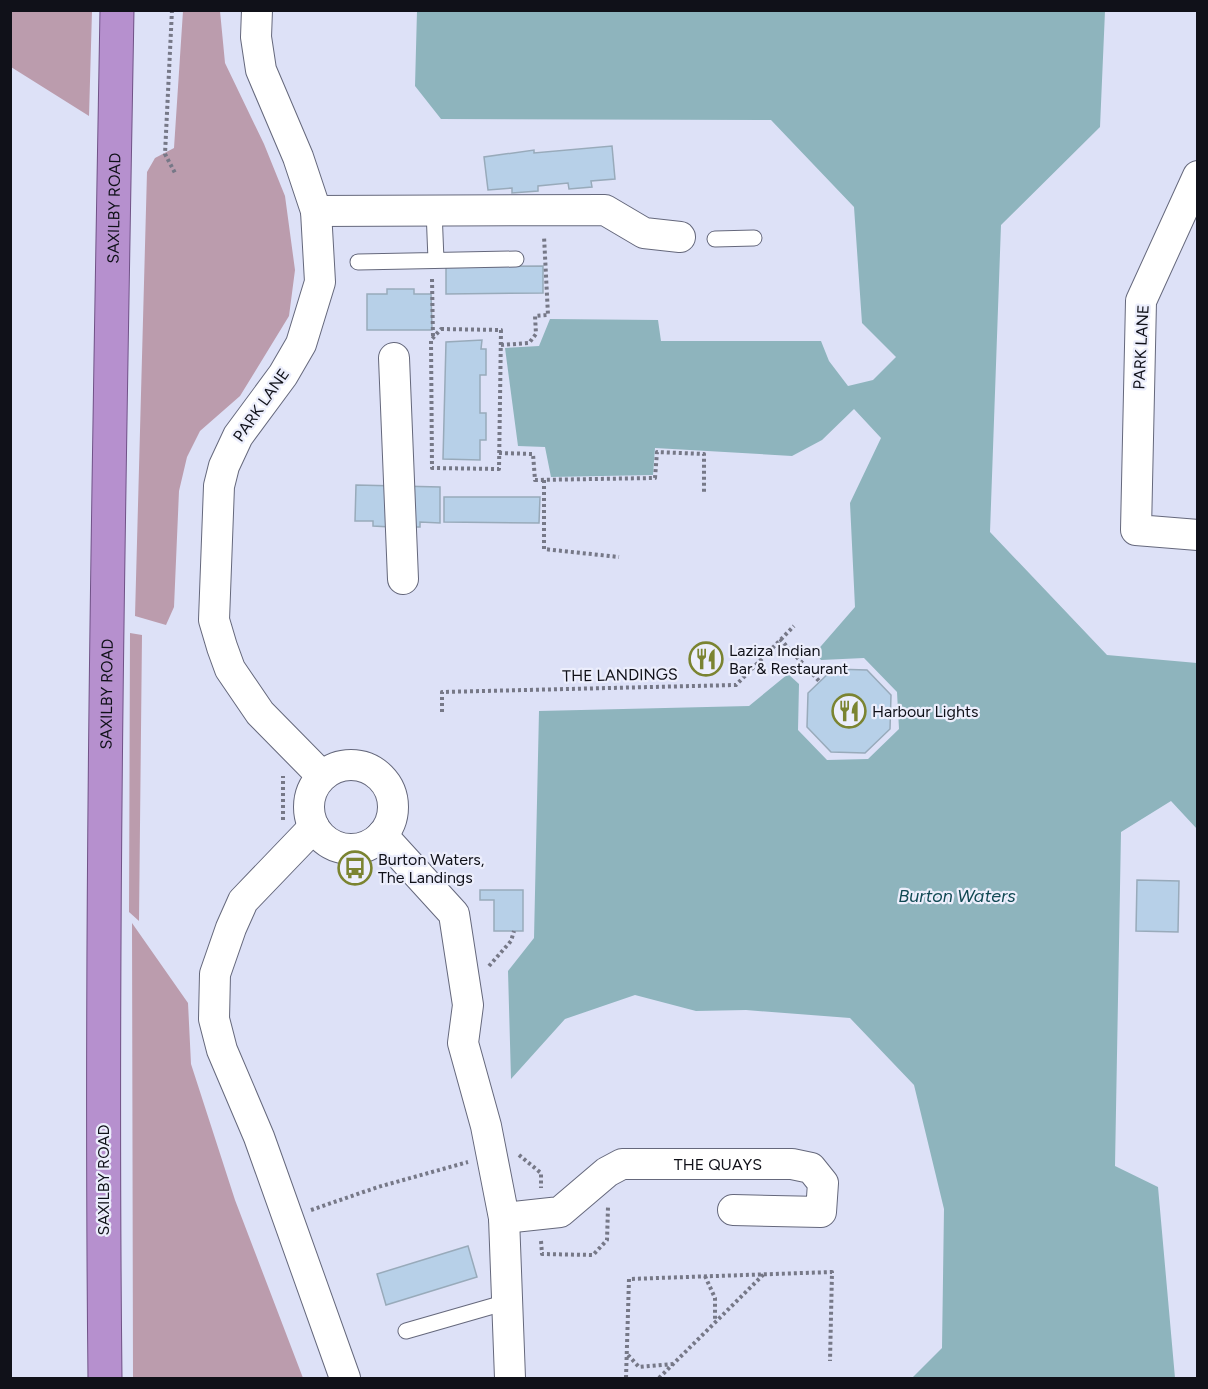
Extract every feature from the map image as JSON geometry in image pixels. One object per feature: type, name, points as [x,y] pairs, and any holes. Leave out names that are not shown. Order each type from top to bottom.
[{"type":"highway","name":"SAXILBY ROAD","points":[[105,1378],[103,905],[117,10]]},
{"type":"street","name":"PARK LANE","points":[[257,10],[256,37],[261,70],[298,156],[316,211],[320,282],[301,344],[284,375],[238,436],[224,466],[219,486],[214,620],[230,669],[260,713],[322,776]]},
{"type":"street","name":"PARK LANE","points":[[1197,176],[1142,301],[1136,530],[1197,535]]},
{"type":"street","points":[[316,211],[605,210],[644,233],[686,238]]},
{"type":"street","points":[[394,358],[403,579]]},
{"type":"street","points":[[350,765],[368,768],[387,786],[393,801],[391,819],[382,835],[365,847],[345,849],[325,841],[314,827],[309,815],[309,801],[322,776],[334,768],[350,765]]},
{"type":"street","points":[[314,827],[243,902],[215,974],[214,1019],[222,1050],[259,1137],[345,1378]]},
{"type":"street","points":[[382,835],[454,914],[468,1005],[463,1043],[491,1152],[504,1218],[510,1378]]},
{"type":"street","name":"THE QUAYS","points":[[504,1218],[560,1212],[607,1172],[622,1164],[792,1164],[811,1168],[823,1183],[821,1212],[733,1210]]},
{"type":"lane","points":[[434,210],[434,260]]},
{"type":"lane","points":[[715,239],[754,238]]},
{"type":"lane","points":[[358,262],[516,259]]},
{"type":"lane","points":[[406,1331],[507,1302]]},
{"type":"path","points":[[172,10],[165,154],[175,173]]},
{"type":"path","points":[[501,345],[529,343],[536,334],[535,316],[548,315],[543,210]]},
{"type":"path","points":[[434,260],[434,337]]},
{"type":"path","points":[[441,329],[501,330],[498,469],[432,468],[430,340],[434,337],[441,329]]},
{"type":"path","points":[[499,453],[533,454],[534,480],[655,478],[657,452],[704,454],[704,492]]},
{"type":"path","points":[[544,480],[543,549],[619,557]]},
{"type":"path","name":"THE LANDINGS","points":[[442,712],[442,692],[736,685],[794,626]]},
{"type":"path","points":[[780,639],[820,682]]},
{"type":"path","points":[[282,863],[284,738]]},
{"type":"path","points":[[463,976],[481,974],[511,940],[514,931]]},
{"type":"path","points":[[288,1218],[491,1152],[506,1144],[541,1173],[539,1215]]},
{"type":"path","points":[[626,1378],[630,1279],[831,1272],[830,1361]]},
{"type":"path","points":[[660,1378],[765,1274]]},
{"type":"path","points":[[705,1276],[715,1298],[715,1323]]},
{"type":"path","points":[[627,1355],[639,1367],[674,1364]]},
{"type":"shaded area","points":[[10,11],[92,11],[89,116],[11,67]]},
{"type":"shaded area","points":[[183,11],[220,11],[225,63],[264,144],[285,196],[295,270],[289,316],[240,396],[200,431],[187,457],[179,491],[174,607],[166,625],[135,616],[147,172],[155,158],[174,148]]},
{"type":"shaded area","points":[[130,633],[142,635],[139,921],[129,912]]},
{"type":"shaded area","points":[[132,923],[188,1003],[191,1064],[235,1200],[303,1378],[133,1378]]},
{"type":"water","name":"Burton Waters","points":[[417,11],[1105,11],[1100,127],[1001,225],[990,532],[1107,655],[1197,663],[1197,829],[1171,801],[1121,832],[1115,1166],[1158,1187],[1175,1378],[912,1378],[942,1348],[944,1209],[914,1085],[850,1018],[746,1010],[696,1011],[635,995],[565,1019],[511,1079],[508,971],[534,938],[539,711],[749,706],[788,674],[799,684],[798,730],[827,760],[868,759],[899,729],[897,692],[864,658],[821,660],[815,653],[855,607],[850,503],[881,438],[854,409],[822,440],[792,456],[655,448],[653,475],[551,477],[545,447],[518,446],[505,348],[539,346],[550,319],[658,320],[661,341],[821,341],[829,361],[848,386],[873,380],[896,357],[862,323],[854,207],[771,120],[441,119],[415,86]]},
{"type":"building","points":[[612,146],[615,179],[591,181],[592,187],[569,189],[568,183],[538,186],[538,191],[512,193],[512,188],[488,190],[484,157],[534,150],[534,153]]},
{"type":"building","points":[[543,266],[543,293],[446,294],[446,267]]},
{"type":"building","points":[[387,289],[414,289],[414,294],[431,294],[432,330],[367,330],[367,294],[387,294]]},
{"type":"building","points":[[482,340],[481,349],[486,349],[486,375],[480,375],[480,413],[486,413],[486,440],[480,440],[480,460],[443,459],[446,342]]},
{"type":"building","points":[[356,485],[440,487],[440,523],[420,522],[420,527],[391,527],[373,526],[373,521],[355,521]]},
{"type":"building","points":[[444,497],[540,497],[539,523],[444,522]]},
{"type":"building","name":"Harbour Lights","points":[[833,669],[867,670],[891,695],[890,729],[865,753],[831,752],[807,727],[808,693]]},
{"type":"building","points":[[1137,880],[1179,881],[1178,932],[1136,931]]},
{"type":"building","points":[[480,890],[523,890],[523,931],[494,931],[494,900],[480,900]]},
{"type":"building","points":[[468,1246],[477,1277],[386,1305],[377,1274]]},
{"type":"place","name":"Laziza Indian Bar & Restaurant","points":[[706,659]]},
{"type":"place","name":"Harbour Lights","points":[[849,711]]},
{"type":"place","name":"Burton Waters, The Landings","points":[[355,868]]}]
